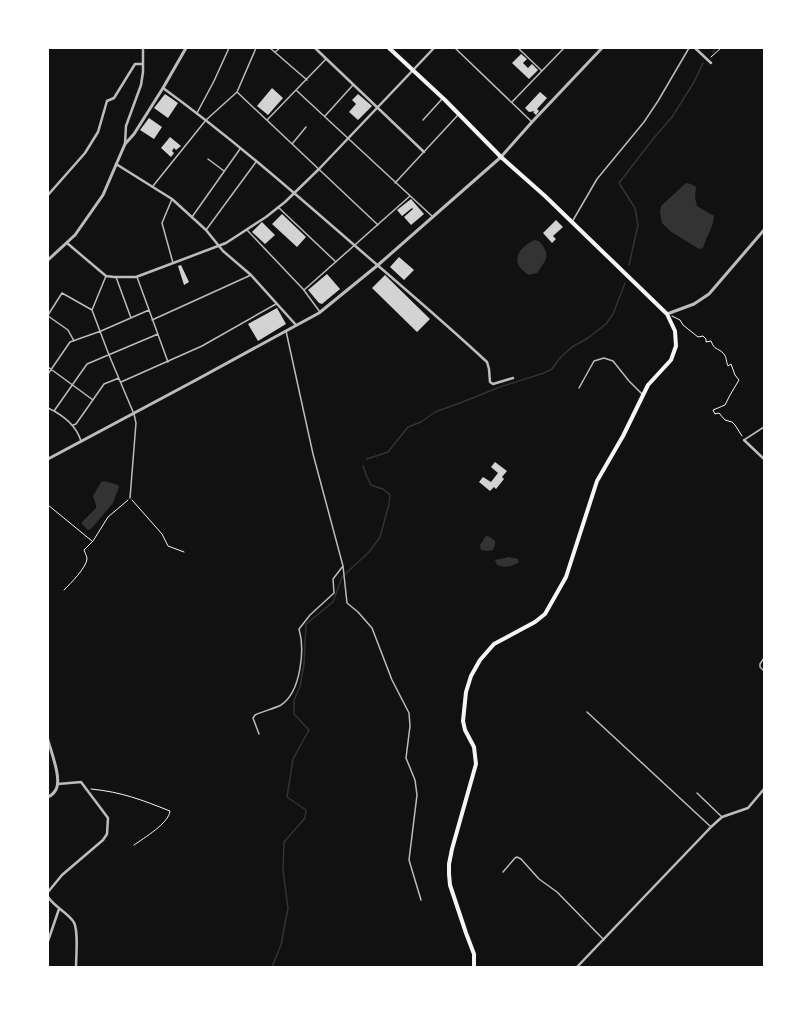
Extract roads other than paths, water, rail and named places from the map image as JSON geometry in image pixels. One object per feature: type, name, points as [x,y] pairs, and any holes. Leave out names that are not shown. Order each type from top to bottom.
[{"type":"main road","points":[[389,48],[443,98],[501,157],[545,196],[667,314],[675,331],[676,346],[671,360],[648,384],[623,436],[597,481],[574,548],[566,577],[545,614],[535,622],[494,644],[480,660],[471,676],[466,692],[463,721],[465,730],[474,747],[476,764],[452,849],[449,874],[450,885],[474,954],[474,967]]},
{"type":"street","points":[[125,144],[126,126],[140,85],[143,64],[143,48]]},
{"type":"street","points":[[48,260],[75,236],[103,195],[125,144],[134,134],[186,48]]},
{"type":"street","points":[[315,48],[376,108],[424,152]]},
{"type":"street","points":[[67,243],[106,276],[136,277],[226,243],[278,208],[295,193],[434,48]]},
{"type":"street","points":[[48,459],[297,326],[320,312],[378,265],[501,157],[602,48]]},
{"type":"street","points":[[695,48],[711,63]]},
{"type":"street","points":[[48,195],[85,153],[98,132],[107,101],[114,98],[135,64],[143,64]]},
{"type":"street","points":[[163,88],[197,112],[295,193],[448,326],[487,362],[490,382],[493,384],[513,378]]},
{"type":"street","points":[[116,164],[172,199],[206,230],[219,246],[251,275],[297,326]]},
{"type":"street","points":[[667,314],[694,304],[709,294],[764,230]]},
{"type":"street","points":[[744,440],[764,459]]},
{"type":"street","points":[[48,740],[57,773],[58,784],[56,791],[48,798]]},
{"type":"street","points":[[48,892],[62,875],[103,840],[107,834],[108,818],[81,782],[58,784]]},
{"type":"street","points":[[577,967],[711,827],[722,817],[748,808],[764,789]]},
{"type":"street","points":[[48,897],[73,921],[75,925],[77,932],[76,967]]},
{"type":"street","points":[[48,942],[59,909]]},
{"type":"lane","points":[[197,112],[214,81],[229,48]]},
{"type":"lane","points":[[153,186],[206,120],[237,92],[256,48]]},
{"type":"lane","points":[[270,48],[307,80]]},
{"type":"lane","points":[[275,52],[280,48]]},
{"type":"lane","points":[[456,48],[532,122]]},
{"type":"lane","points":[[518,48],[542,71]]},
{"type":"lane","points":[[512,102],[564,48]]},
{"type":"lane","points":[[572,222],[597,179],[644,122],[689,48]]},
{"type":"lane","points":[[267,120],[297,91],[326,59]]},
{"type":"lane","points":[[324,117],[353,85]]},
{"type":"lane","points":[[297,91],[433,217]]},
{"type":"lane","points":[[237,92],[378,225]]},
{"type":"lane","points":[[424,120],[443,98]]},
{"type":"lane","points":[[395,182],[459,114]]},
{"type":"lane","points":[[292,144],[306,127]]},
{"type":"lane","points":[[192,218],[240,149]]},
{"type":"lane","points":[[208,158],[225,171]]},
{"type":"lane","points":[[206,230],[256,162]]},
{"type":"lane","points":[[304,290],[410,196]]},
{"type":"lane","points":[[172,199],[162,223],[173,263]]},
{"type":"lane","points":[[278,208],[336,262]]},
{"type":"lane","points":[[247,230],[304,290],[320,312]]},
{"type":"lane","points":[[152,320],[251,275]]},
{"type":"lane","points":[[92,310],[106,276]]},
{"type":"lane","points":[[116,277],[131,318]]},
{"type":"lane","points":[[136,277],[168,362]]},
{"type":"lane","points":[[74,341],[68,330],[48,315],[62,293],[92,310],[134,414],[136,423],[130,498]]},
{"type":"lane","points":[[120,382],[202,346],[277,303]]},
{"type":"lane","points":[[48,374],[70,342],[101,331],[149,310]]},
{"type":"lane","points":[[286,331],[313,454],[343,566],[348,603],[372,628],[392,680],[409,713],[410,726],[406,758],[415,780],[417,795],[409,860],[421,900]]},
{"type":"lane","points":[[54,411],[87,364],[158,334]]},
{"type":"lane","points":[[579,388],[594,361],[604,358],[613,361],[629,381],[643,395]]},
{"type":"lane","points":[[48,367],[93,400]]},
{"type":"lane","points":[[73,425],[76,424],[104,384],[119,378]]},
{"type":"lane","points":[[48,408],[73,425],[78,432],[81,441]]},
{"type":"lane","points":[[744,440],[764,427]]},
{"type":"lane","points":[[259,734],[253,718],[255,715],[281,705],[288,698],[296,685],[301,664],[301,637],[299,629],[310,615],[334,593],[333,579],[343,566]]},
{"type":"lane","points":[[764,658],[760,664],[760,667],[764,671]]},
{"type":"lane","points":[[587,712],[711,827]]},
{"type":"lane","points":[[697,793],[722,817]]},
{"type":"lane","points":[[503,872],[515,858],[521,859],[539,879],[557,892],[604,940]]},
{"type":"waterway","points":[[713,52],[716,48]]},
{"type":"waterway","points":[[629,265],[638,225],[635,208],[619,183],[672,117],[694,82],[703,63]]},
{"type":"waterway","points":[[367,459],[388,452],[408,427],[421,422],[435,412],[552,369],[559,359],[572,347],[588,338],[606,324],[613,314],[625,283]]},
{"type":"waterway","points":[[272,967],[281,945],[288,908],[283,870],[284,842],[305,818],[306,810],[287,797],[293,759],[309,730],[294,714],[294,700],[300,687],[304,664],[306,624],[333,602],[342,577],[370,551],[380,537],[389,504],[390,495],[383,489],[371,485],[363,466]]}]
